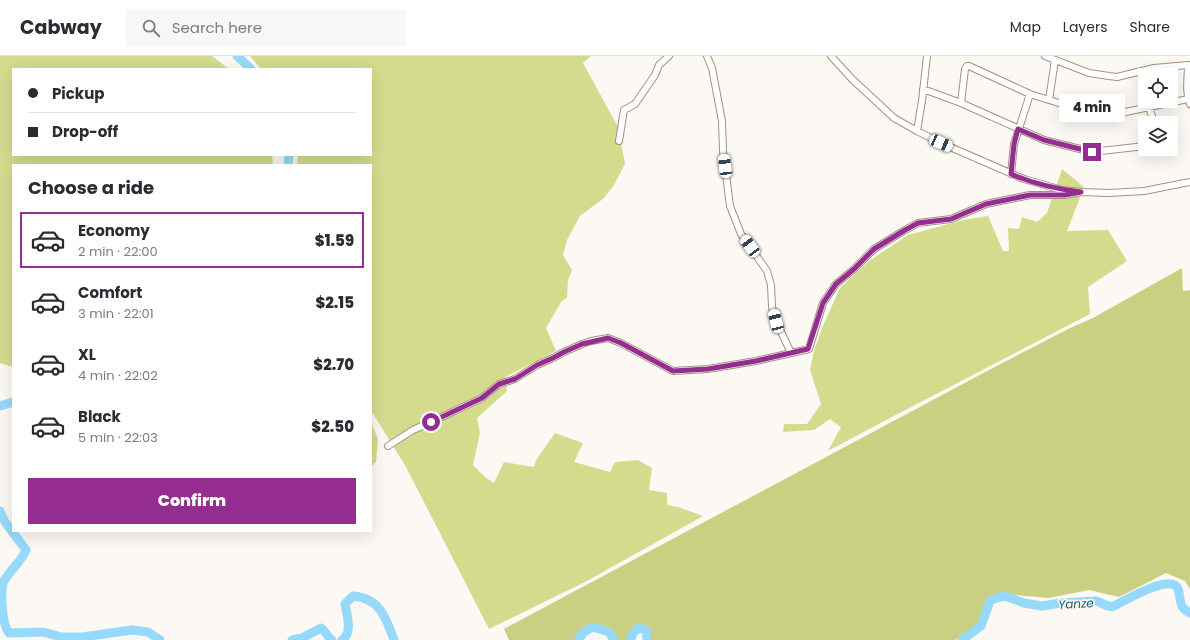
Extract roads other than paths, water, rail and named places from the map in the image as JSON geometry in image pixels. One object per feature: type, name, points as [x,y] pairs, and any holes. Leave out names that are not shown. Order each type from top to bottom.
[{"type":"street","points":[[618,141],[624,110],[635,104],[655,75],[659,65],[669,56]]},
{"type":"street","points":[[707,56],[712,68],[722,121],[723,151],[730,206],[741,234],[767,271],[772,307],[776,321],[791,353]]},
{"type":"street","points":[[831,56],[852,79],[894,118],[941,143],[1024,179],[1062,190],[1109,193],[1144,191],[1190,182]]},
{"type":"street","points":[[917,131],[924,89],[927,56]]},
{"type":"street","points":[[1045,56],[1089,73],[1117,77],[1154,68],[1188,65],[1187,88],[1189,101],[1178,103]]},
{"type":"street","points":[[1049,100],[1055,60]]},
{"type":"street","points":[[961,103],[965,69],[969,66],[1030,94],[1081,110],[1102,114],[1116,114],[1144,108]]},
{"type":"street","points":[[924,89],[961,103],[1044,140],[1092,152],[1138,147]]},
{"type":"street","points":[[1011,174],[1014,144],[1030,94]]},
{"type":"street","points":[[388,446],[413,430],[482,398],[499,384],[515,379],[537,365],[582,344],[597,340],[608,338],[614,340],[673,371],[708,369],[756,361],[808,349],[823,303],[836,284],[874,249],[905,230],[918,223],[951,219],[986,204],[1030,195],[1065,195],[1081,192]]},
{"type":"waterway","name":"Yanze","points":[[237,56],[250,68]]},
{"type":"waterway","name":"Yanze","points":[[288,164],[289,156]]},
{"type":"waterway","name":"Yanze","points":[[0,406],[12,402]]},
{"type":"waterway","name":"Yanze","points":[[0,511],[5,522],[12,531]]},
{"type":"waterway","name":"Yanze","points":[[12,532],[26,550],[6,577],[3,585],[3,615],[9,633],[43,632],[62,637],[82,637],[132,630],[148,632],[160,640]]},
{"type":"waterway","name":"Yanze","points":[[962,640],[981,626],[990,601],[1005,596],[1024,603],[1042,606],[1061,603],[1096,601],[1112,607],[1146,590],[1166,584],[1174,585],[1178,589],[1183,608],[1190,613]]},
{"type":"waterway","name":"Yanze","points":[[342,640],[345,637],[348,628],[348,618],[345,604],[353,596],[370,601],[381,610],[394,640]]},
{"type":"waterway","name":"Yanze","points":[[578,640],[584,632],[593,627],[609,632],[614,640]]},
{"type":"waterway","name":"Yanze","points":[[292,640],[302,638],[321,628],[332,640]]},
{"type":"waterway","name":"Yanze","points":[[630,640],[634,632],[639,628],[646,630],[647,640]]}]
